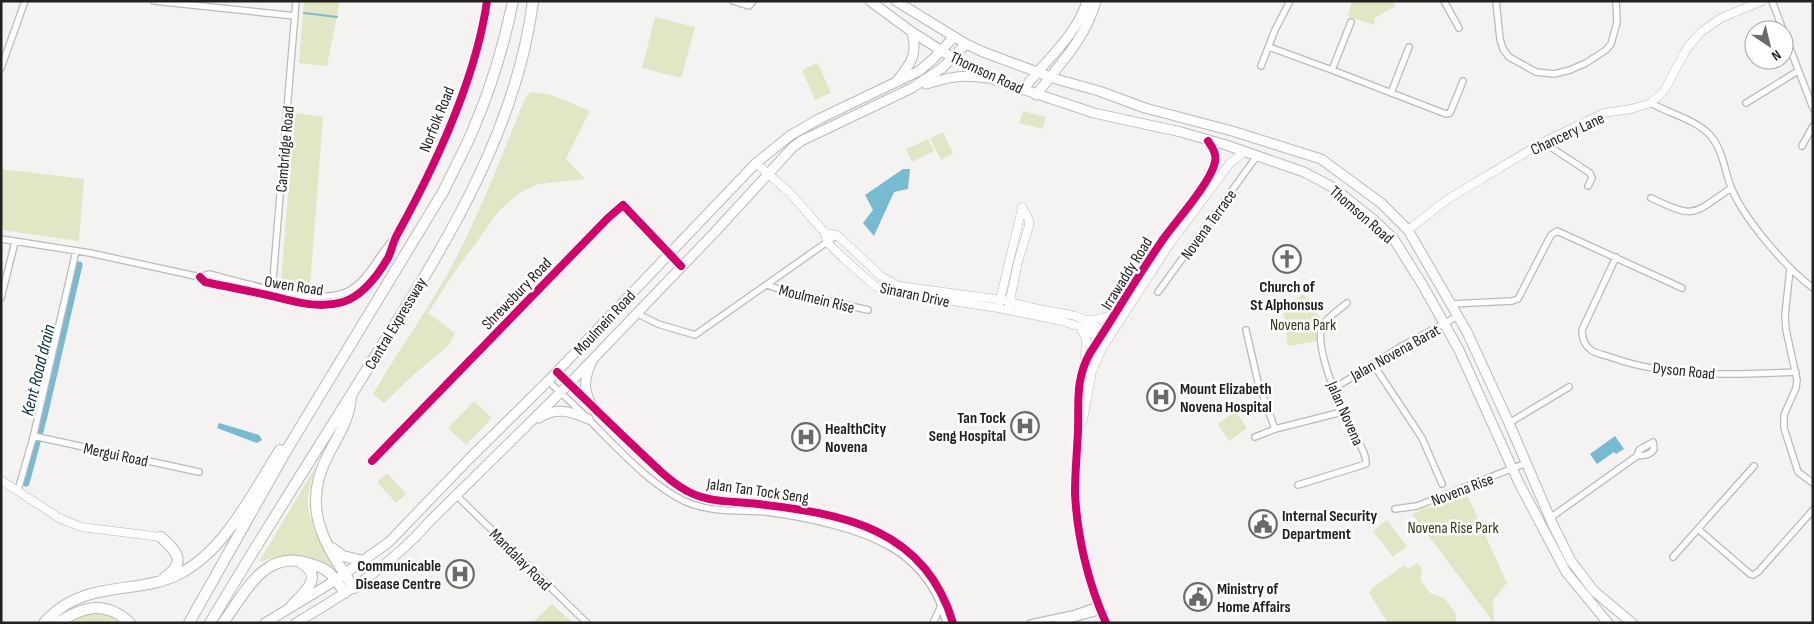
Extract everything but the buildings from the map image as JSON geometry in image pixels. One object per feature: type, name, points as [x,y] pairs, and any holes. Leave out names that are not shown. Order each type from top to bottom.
[{"type":"highway","name":"Central Expressway","points":[[189,623],[316,401],[456,167],[474,128],[496,69],[513,1]]},
{"type":"highway","name":"Central Expressway","points":[[210,623],[352,395],[469,197],[496,139],[518,76],[530,27],[533,1]]},
{"type":"highway","points":[[350,590],[341,577],[320,528],[315,493],[324,462],[350,410],[352,395]]},
{"type":"highway","points":[[44,623],[67,603],[78,597],[158,581],[179,574],[198,562],[214,548],[245,505],[306,408],[316,401]]},
{"type":"highway","points":[[158,581],[178,564],[178,556],[174,549],[161,537]]},
{"type":"highway","points":[[327,544],[344,556],[364,561]]},
{"type":"highway","points":[[223,623],[260,573],[275,563],[296,560],[327,570],[341,577]]},
{"type":"highway","points":[[292,605],[307,590],[312,580],[312,575],[308,568],[296,560]]},
{"type":"highway","points":[[58,623],[84,609],[97,607],[113,610],[130,623]]},
{"type":"main road","name":"Thomson Road","points":[[870,1],[941,51],[995,80],[1094,113],[1180,132],[1304,172],[1334,188],[1388,233],[1402,253],[1459,350],[1513,469],[1566,572],[1608,622]]},
{"type":"main road","points":[[1023,90],[1076,25],[1085,10],[1087,1]]},
{"type":"main road","points":[[1036,95],[1084,32],[1096,1]]},
{"type":"main road","name":"Thomson Road","points":[[903,3],[966,44],[1050,77],[1099,91],[1146,108],[1232,131],[1321,159],[1382,203],[1408,230],[1473,344],[1550,518],[1572,561],[1594,591],[1632,623]]},
{"type":"main road","points":[[895,83],[912,59],[915,44],[912,32]]},
{"type":"main road","name":"Moulmein Road","points":[[265,623],[341,577],[396,536],[469,459],[557,372],[756,163],[791,135],[819,119],[919,71],[954,37]]},
{"type":"main road","name":"Moulmein Road","points":[[296,623],[350,590],[398,554],[569,384],[715,232],[792,148],[801,141],[912,88],[934,75],[966,44]]},
{"type":"main road","points":[[912,88],[952,76],[970,76],[995,80]]},
{"type":"main road","points":[[594,357],[585,387],[586,396],[594,409]]},
{"type":"main road","points":[[525,427],[544,414],[556,410],[576,413],[588,419]]},
{"type":"main road","points":[[1507,454],[1520,448]]},
{"type":"main road","points":[[1605,600],[1608,622]]},
{"type":"street","points":[[1,68],[25,1]]},
{"type":"street","points":[[154,1],[295,16]]},
{"type":"street","name":"Cambridge Road","points":[[272,296],[296,1]]},
{"type":"street","name":"Norfolk Road","points":[[394,240],[424,184],[456,110],[475,54],[487,1]]},
{"type":"street","points":[[733,1],[751,4]]},
{"type":"street","points":[[1261,66],[1290,1]]},
{"type":"street","points":[[1444,1],[1459,28]]},
{"type":"street","points":[[1496,1],[1500,39],[1503,48],[1510,57],[1536,72],[1554,74],[1586,63],[1606,50],[1611,44],[1617,22],[1616,1]]},
{"type":"street","points":[[1762,1],[1743,4],[1694,38],[1664,91],[1651,103],[1692,122],[1710,136],[1718,147],[1731,188],[1745,214],[1790,269],[1813,288]]},
{"type":"street","points":[[1772,1],[1779,20]]},
{"type":"street","points":[[1332,70],[1351,22]]},
{"type":"street","points":[[1268,47],[1448,114],[1463,81]]},
{"type":"street","points":[[1391,93],[1408,48]]},
{"type":"street","points":[[1794,61],[1813,108]]},
{"type":"street","points":[[1746,103],[1798,71]]},
{"type":"street","name":"Chancery Lane","points":[[1408,230],[1448,198],[1545,141],[1604,113],[1651,103]]},
{"type":"street","points":[[1802,146],[1813,126]]},
{"type":"street","name":"Irrawaddy Road","points":[[1078,429],[1083,420],[1092,371],[1105,337],[1118,311],[1165,236],[1212,169],[1215,157],[1208,141]]},
{"type":"street","points":[[1545,141],[1549,146],[1590,173],[1592,178],[1588,186]]},
{"type":"street","name":"Irrawaddy Road","points":[[1106,623],[1087,563],[1078,518],[1075,480],[1078,398],[1085,362],[1105,337],[1168,245],[1230,163],[1244,152]]},
{"type":"street","name":"Novena Terrace","points":[[1158,292],[1257,156]]},
{"type":"street","name":"Sinaran Drive","points":[[756,163],[766,175],[791,195],[824,233],[827,242],[864,279],[876,287],[954,302],[998,308],[1076,324],[1105,337]]},
{"type":"street","points":[[1651,198],[1682,211],[1692,213],[1704,208],[1731,188]]},
{"type":"street","name":"Shrewsbury Road","points":[[372,461],[608,218],[623,205],[681,266]]},
{"type":"street","points":[[998,308],[1022,207],[1030,220],[1018,262],[1008,310]]},
{"type":"street","points":[[1451,304],[1512,301],[1518,298],[1551,235],[1557,231],[1682,288]]},
{"type":"street","points":[[824,233],[837,235]]},
{"type":"street","name":"Sinaran Drive","points":[[837,235],[882,277],[899,286],[1000,299],[1022,306],[1077,316],[1087,320],[1105,337]]},
{"type":"street","name":"Moulmein Rise","points":[[636,313],[658,324],[693,336],[837,235]]},
{"type":"street","name":"Owen Road","points":[[1,240],[76,252],[200,277],[208,274],[306,296],[326,297],[341,295],[360,283],[372,269],[383,251],[394,240]]},
{"type":"street","name":"Owen Road","points":[[200,277],[205,282],[306,304],[344,302],[366,287],[377,275],[389,256],[394,240]]},
{"type":"street","points":[[1,298],[15,242]]},
{"type":"street","points":[[18,490],[35,438],[76,252]]},
{"type":"street","name":"Dyson Road","points":[[1616,258],[1582,330],[1582,337],[1591,350],[1631,364],[1700,373],[1796,372]]},
{"type":"street","points":[[1790,269],[1785,315],[1786,330],[1796,372],[1796,388],[1784,415],[1784,428],[1798,472],[1813,483]]},
{"type":"street","name":"Moulmein Rise","points":[[767,285],[868,310]]},
{"type":"street","name":"Jalan Novena","points":[[1298,485],[1366,464],[1364,454],[1342,412],[1333,389],[1322,346],[1321,329],[1347,303]]},
{"type":"street","points":[[1087,320],[1098,320],[1118,311]]},
{"type":"street","name":"Jalan Novena Barat","points":[[1333,389],[1402,346],[1458,316]]},
{"type":"street","points":[[1076,324],[1086,336],[1085,362]]},
{"type":"street","points":[[1246,330],[1258,382],[1275,429]]},
{"type":"street","points":[[1372,364],[1422,438],[1442,484]]},
{"type":"street","name":"Jalan Tan Tock Seng","points":[[557,372],[665,476],[691,492],[710,500],[809,510],[851,521],[887,537],[913,556],[930,574],[946,602],[953,623]]},
{"type":"street","name":"Jalan Tan Tock Seng","points":[[548,381],[646,475],[685,501],[716,510],[765,512],[807,518],[866,534],[896,550],[914,565],[935,592],[946,623]]},
{"type":"street","points":[[1509,423],[1570,387]]},
{"type":"street","points":[[1255,437],[1275,429],[1342,412]]},
{"type":"street","name":"Mergui Road","points":[[35,438],[199,472]]},
{"type":"street","points":[[1550,518],[1637,456]]},
{"type":"street","name":"Novena Rise","points":[[1395,509],[1417,506],[1526,463]]},
{"type":"street","points":[[1673,557],[1754,466]]},
{"type":"street","points":[[1,480],[59,518],[81,527],[161,537]]},
{"type":"street","name":"Mandalay Road","points":[[456,495],[587,623]]},
{"type":"street","points":[[1698,529],[1753,575],[1758,572],[1813,510]]},
{"type":"street","points":[[934,623],[940,606]]},
{"type":"street","points":[[1030,623],[1100,608]]},
{"type":"street","points":[[1057,623],[1100,608]]},
{"type":"green space","points":[[304,1],[340,1],[327,66],[299,63]]},
{"type":"green space","points":[[1350,1],[1393,1],[1396,6],[1374,18],[1375,25],[1349,17]]},
{"type":"green space","points":[[655,17],[695,27],[681,78],[642,68]]},
{"type":"green space","points":[[818,63],[831,93],[815,100],[802,70]]},
{"type":"green space","points":[[532,92],[551,95],[590,111],[566,159],[585,179],[538,184],[519,193],[499,211],[428,313],[455,333],[449,345],[384,403],[373,394],[448,273],[479,210],[524,101],[527,95]]},
{"type":"green space","points":[[1023,111],[1046,117],[1042,129],[1019,123]]},
{"type":"green space","points":[[295,113],[323,117],[310,287],[289,284],[281,280]]},
{"type":"green space","points":[[943,132],[953,154],[941,160],[930,138]]},
{"type":"green space","points":[[928,139],[934,151],[912,162],[906,149]]},
{"type":"green space","points":[[1,169],[84,179],[79,241],[1,230]]},
{"type":"green space","name":"Novena Park","points":[[1303,294],[1322,320],[1318,341],[1288,346],[1283,308]]},
{"type":"green space","points":[[474,401],[492,418],[466,445],[448,428]]},
{"type":"green space","points":[[1235,411],[1247,428],[1229,441],[1218,424]]},
{"type":"green space","points":[[317,464],[310,488],[309,511],[319,541],[335,568],[316,560],[298,556],[279,557],[259,562]]},
{"type":"green space","points":[[387,473],[406,494],[396,503],[377,482]]},
{"type":"green space","name":"Novena Rise Park","points":[[1466,492],[1507,583],[1493,600],[1494,623],[1412,514]]},
{"type":"green space","points":[[1387,520],[1407,546],[1393,557],[1373,531]]},
{"type":"green space","points":[[1417,563],[1422,568],[1421,580],[1430,593],[1444,598],[1456,614],[1456,623],[1388,623],[1369,593],[1371,589],[1404,565],[1408,569]]},
{"type":"green space","points":[[552,604],[573,623],[532,623]]},
{"type":"green space","points":[[91,612],[109,616],[121,623],[65,623],[69,619]]},
{"type":"water","points":[[903,169],[910,169],[908,189],[894,192],[874,236],[863,223],[873,210],[865,195]]},
{"type":"water","points":[[219,423],[259,435],[262,440],[257,443],[217,428]]},
{"type":"water","points":[[1615,436],[1624,449],[1616,454],[1614,452],[1597,464],[1590,454]]},
{"type":"waterway","points":[[304,13],[337,17]]},
{"type":"waterway","name":"Kent Road drain","points":[[26,483],[44,416],[79,265]]},
{"type":"cycle path","points":[[200,277],[205,282],[316,305],[343,302],[363,290],[388,258],[396,236],[440,150],[464,91],[474,60],[487,1]]},
{"type":"cycle path","points":[[1106,623],[1084,559],[1076,509],[1078,401],[1082,372],[1090,353],[1154,252],[1207,180],[1215,162],[1214,151],[1208,141]]},
{"type":"cycle path","points":[[372,461],[608,218],[623,205],[681,266]]},
{"type":"cycle path","points":[[557,372],[659,470],[677,485],[691,493],[716,500],[820,513],[850,521],[877,532],[901,546],[923,566],[940,591],[953,623]]},
{"type":"place","name":"Church of St Alphonsus","points":[[1287,259]]},
{"type":"place","name":"Mount Elizabeth Novena Hospital","points":[[1161,397]]},
{"type":"place","name":"Tan Tock Seng Hospital","points":[[1025,426]]},
{"type":"place","name":"HealthCity Novena","points":[[806,437]]},
{"type":"place","name":"Internal Security Department","points":[[1263,524]]},
{"type":"place","name":"Communicable Disease Centre","points":[[460,574]]},
{"type":"place","name":"Ministry of Home Affairs","points":[[1198,597]]}]
